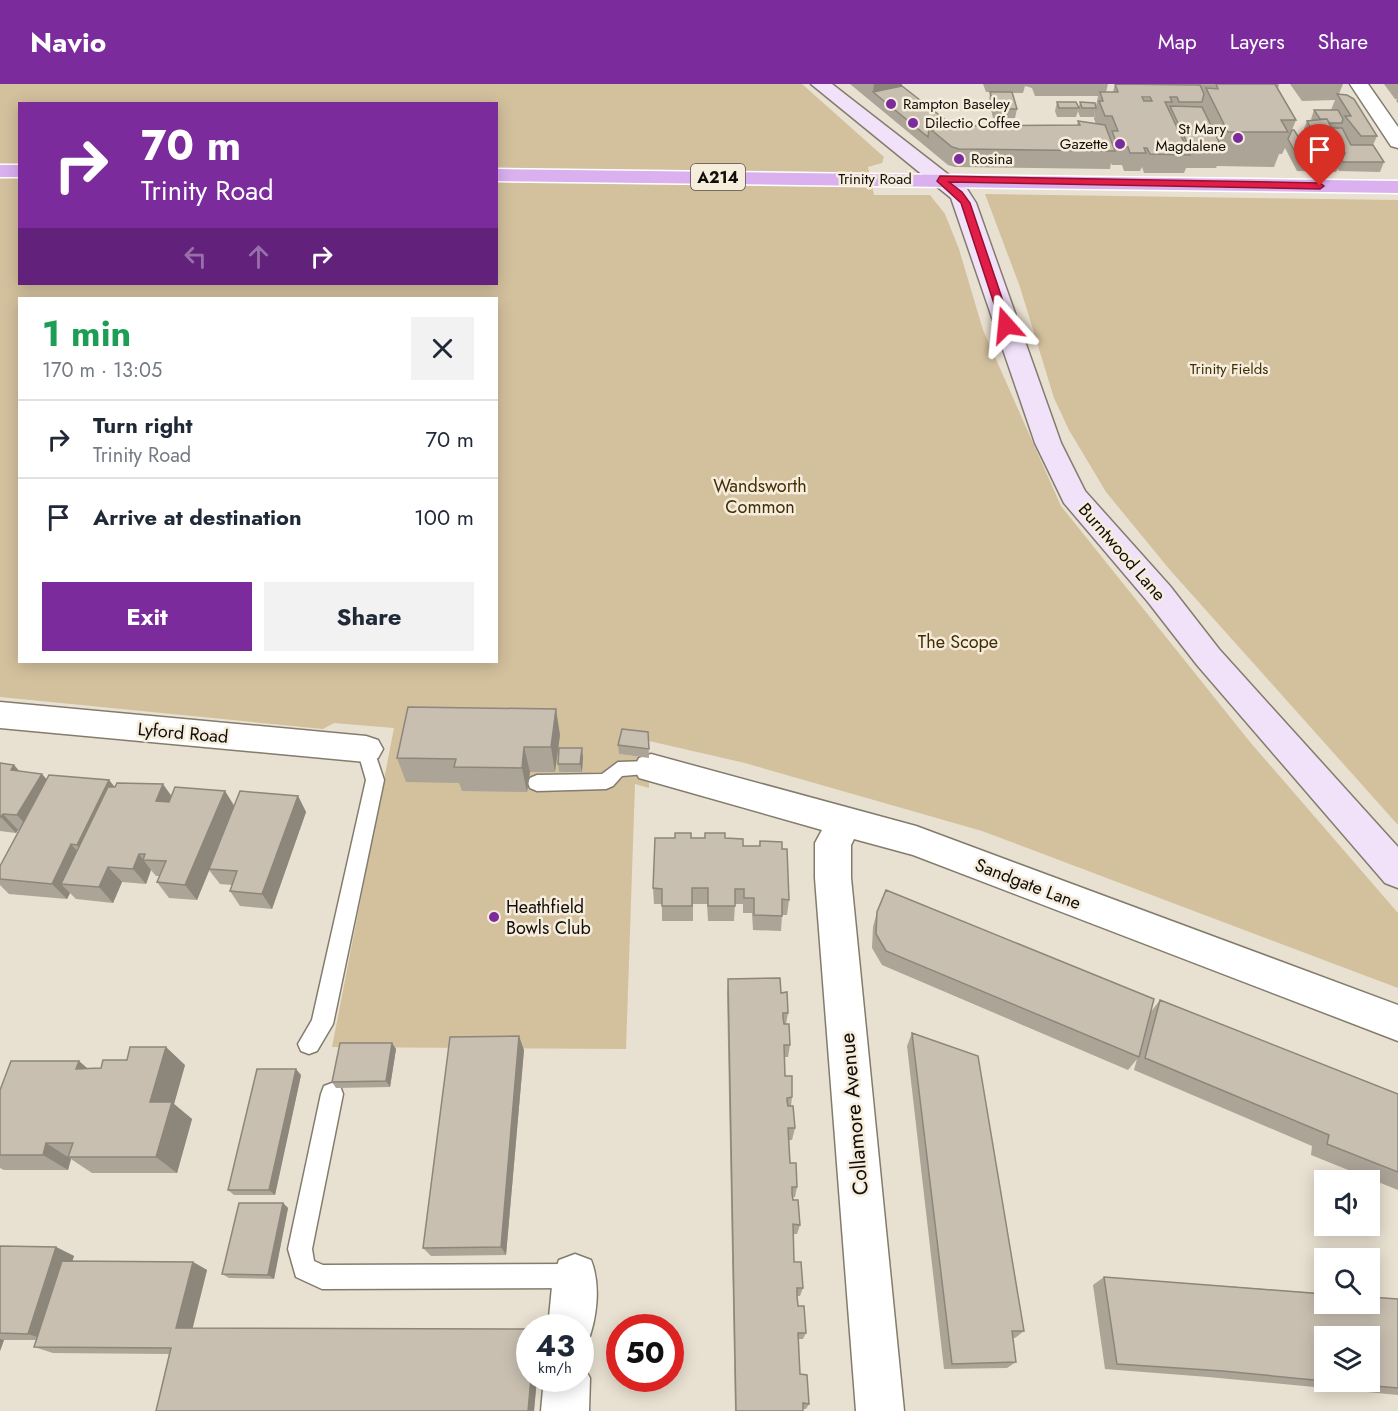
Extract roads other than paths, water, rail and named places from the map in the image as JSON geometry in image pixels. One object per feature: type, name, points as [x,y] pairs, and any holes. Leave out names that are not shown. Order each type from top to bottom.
[{"type":"highway","points":[[0,171],[18,171]]},
{"type":"highway","name":"Trinity Road","points":[[498,176],[940,179],[1398,187]]},
{"type":"main road","name":"Burntwood Lane","points":[[820,84],[959,194],[965,203],[1048,443],[1074,496],[1159,594],[1208,657],[1398,872]]},
{"type":"street","points":[[1359,84],[1398,141]]},
{"type":"street","name":"Lyford Road","points":[[0,715],[366,749]]},
{"type":"street","name":"Sandgate Lane","points":[[651,768],[916,841],[1398,1023]]},
{"type":"street","name":"Collamore Avenue","points":[[846,821],[833,843],[833,878],[880,1411]]},
{"type":"street","points":[[572,1314],[575,1276]]},
{"type":"street","points":[[565,1411],[566,1392]]},
{"type":"lane","points":[[309,1044],[322,1024],[375,780],[366,749]]},
{"type":"lane","points":[[537,783],[606,781],[618,769],[651,768]]},
{"type":"lane","points":[[332,1094],[300,1249],[304,1269],[322,1277],[575,1276]]},
{"type":"place","name":"Rampton Baseley","points":[[891,104]]},
{"type":"place","name":"Dilectio Coffee","points":[[913,123]]},
{"type":"place","name":"St Mary Magdalene","points":[[1238,138]]},
{"type":"place","name":"Gazette","points":[[1120,144]]},
{"type":"place","name":"Rosina","points":[[959,159]]},
{"type":"place","name":"Heathfield Bowls Club","points":[[494,917]]},
{"type":"park label","name":"Trinity Fields","points":[[1229,369]]},
{"type":"park label","name":"Wandsworth Common","points":[[760,496]]},
{"type":"park label","name":"The Scope","points":[[958,642]]}]
